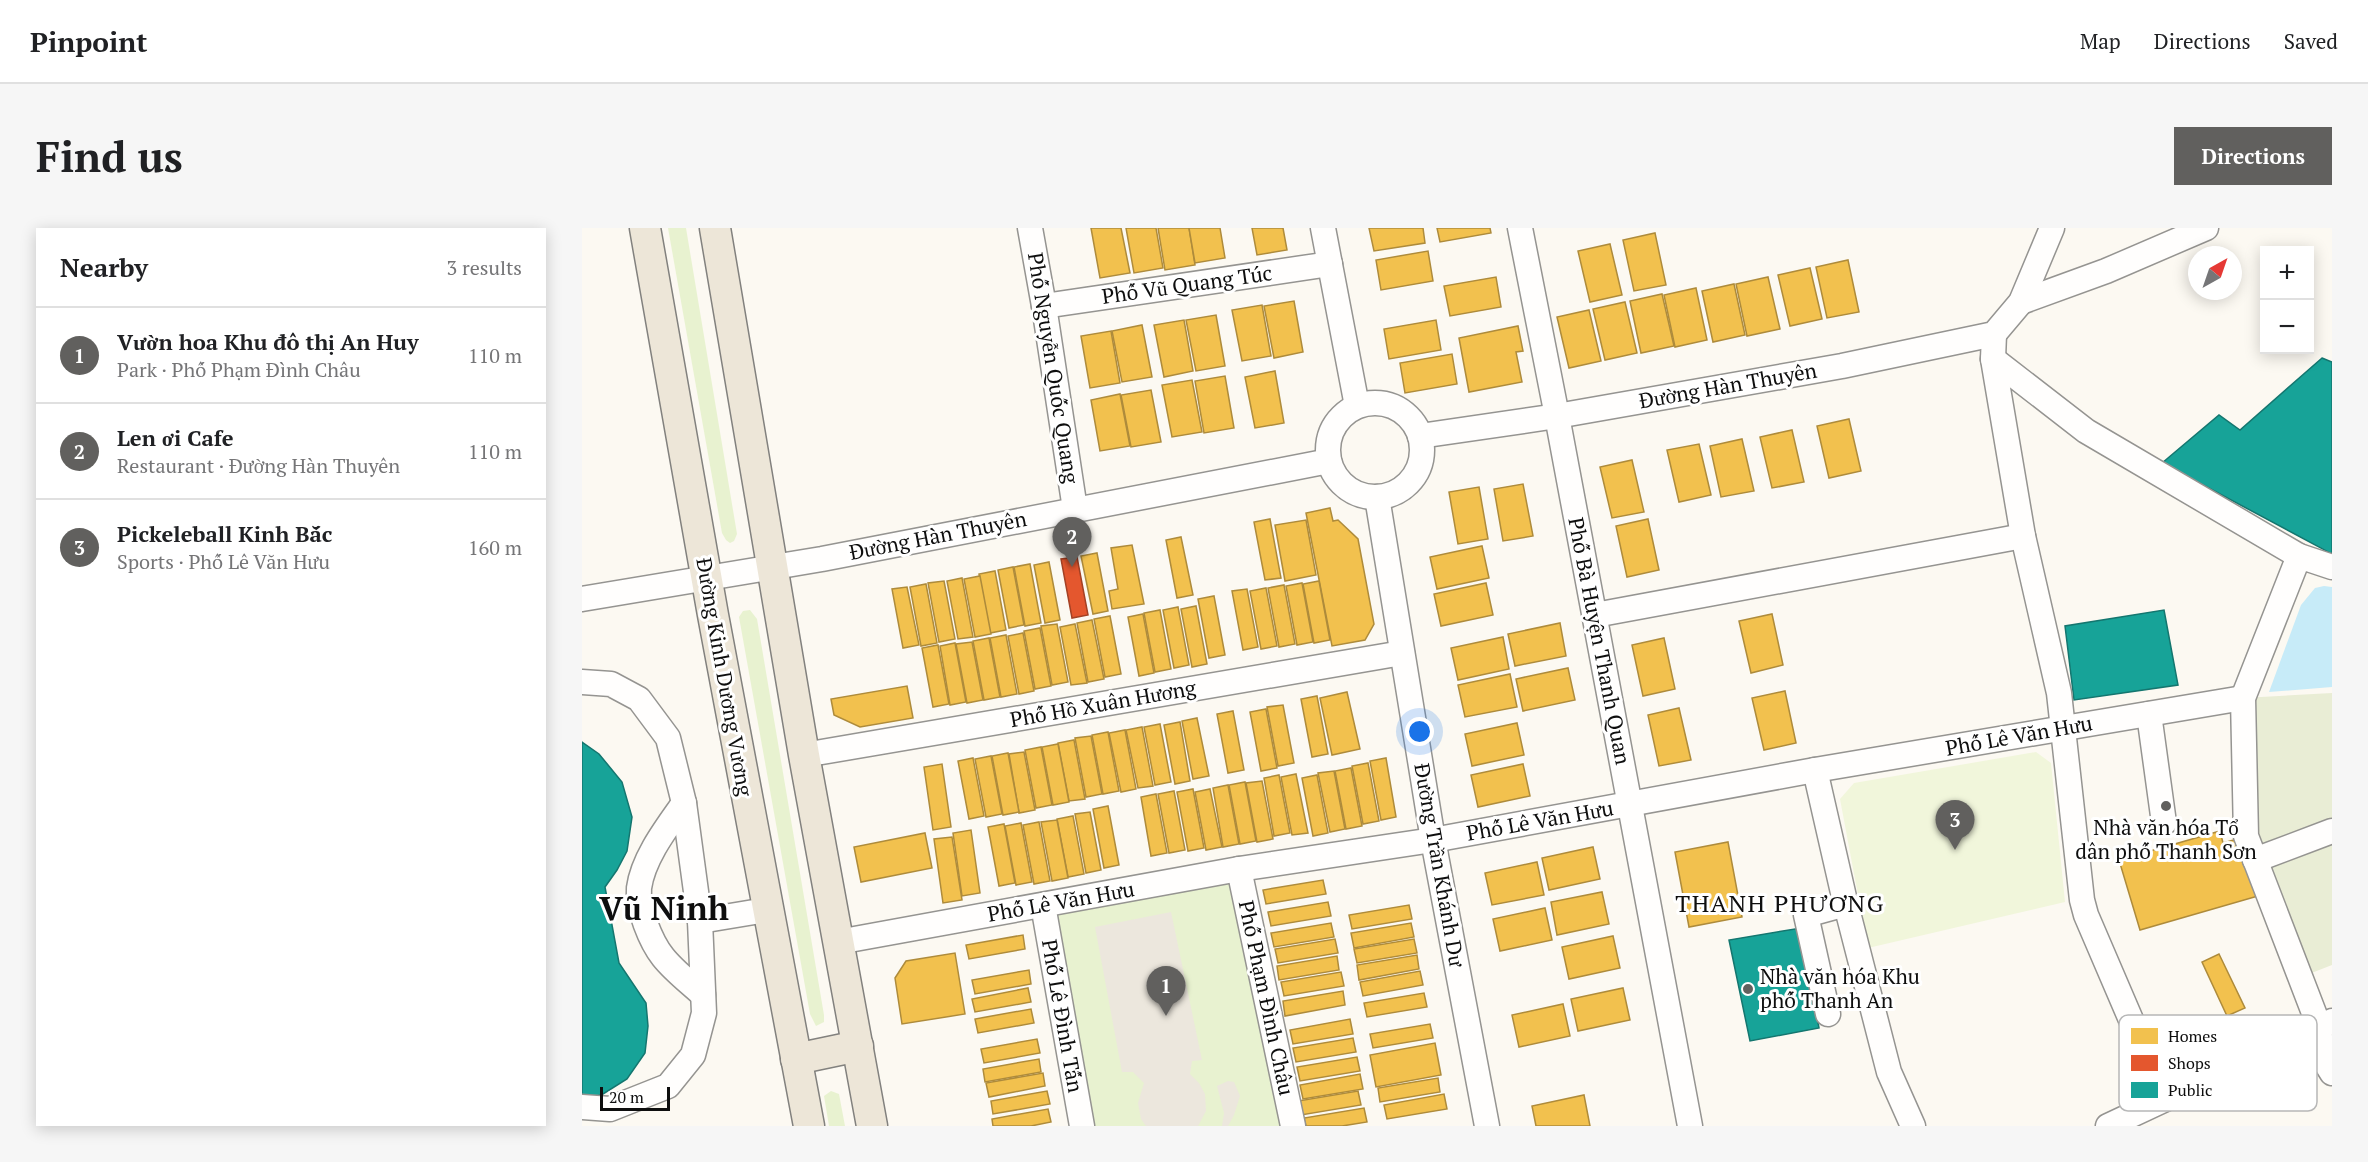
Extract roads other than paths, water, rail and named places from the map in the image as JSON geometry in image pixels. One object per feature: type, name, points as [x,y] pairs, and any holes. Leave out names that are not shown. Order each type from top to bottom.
[{"type":"main road","name":"Đường Kinh Dương Vương","points":[[645,228],[766,910],[809,1126]]},
{"type":"main road","points":[[715,228],[804,755],[872,1126]]},
{"type":"main road","points":[[796,1059],[858,1046]]},
{"type":"street","name":"Phố Nguyễn Quốc Quang","points":[[1030,228],[1075,508]]},
{"type":"street","points":[[1323,228],[1357,406]]},
{"type":"street","name":"Phố Bà Huyện Thanh Quan","points":[[1520,228],[1690,1126]]},
{"type":"street","points":[[2052,228],[2021,302],[1994,334],[1993,359],[2023,536],[2059,693],[2086,915],[2129,1015]]},
{"type":"street","points":[[2021,302],[2106,271],[2206,228]]},
{"type":"street","name":"Phố Vũ Quang Túc","points":[[1044,306],[1330,264]]},
{"type":"street","name":"Đường Hàn Thuyên","points":[[1420,436],[1557,416],[1842,366],[1994,334]]},
{"type":"street","points":[[1993,359],[2086,432],[2300,556],[2332,567]]},
{"type":"street","points":[[1372,403],[1392,406],[1410,418],[1420,436],[1422,459],[1412,479],[1395,493],[1377,497],[1358,494],[1345,486],[1335,475],[1329,461],[1328,443],[1333,429],[1341,418],[1357,406],[1372,403]]},
{"type":"street","name":"Đường Hàn Thuyên","points":[[582,599],[774,567],[1329,461]]},
{"type":"street","name":"Đường Trần Khánh Dư","points":[[1377,497],[1433,840],[1487,1126]]},
{"type":"street","points":[[1595,615],[2023,536]]},
{"type":"street","points":[[2300,556],[2243,698],[2246,837],[2325,1024],[2322,1057],[2332,1073]]},
{"type":"street","name":"Phố Hồ Xuân Hương","points":[[804,755],[1402,653]]},
{"type":"street","points":[[582,682],[611,684],[639,699],[668,738],[684,803],[700,921],[704,995],[704,1013],[693,1055],[668,1086],[610,1109],[582,1107]]},
{"type":"street","name":"Phố Lê Văn Hưu","points":[[838,942],[1239,869],[1433,840],[1815,770],[2243,698]]},
{"type":"street","points":[[2149,714],[2164,823]]},
{"type":"street","points":[[1815,770],[1889,1072],[1914,1126]]},
{"type":"street","points":[[684,803],[663,834],[647,864],[639,887],[639,903],[646,925],[662,956],[704,995]]},
{"type":"street","points":[[2255,860],[2332,831]]},
{"type":"street","name":"Phố Phạm Đình Châu","points":[[1239,869],[1293,1126]]},
{"type":"street","points":[[1828,1014],[1806,915],[1846,904]]},
{"type":"street","name":"Phố Lê Đình Tấn","points":[[1042,905],[1082,1126]]},
{"type":"street","points":[[700,921],[766,910]]},
{"type":"street","points":[[2108,1126],[2140,1111]]},
{"type":"water","points":[[2332,587],[2332,687],[2269,692],[2301,605],[2315,588]]},
{"type":"place","name":"Len ơi Cafe","points":[[1072,567]]},
{"type":"place","name":"Nhà văn hóa Tổ dân phố Thanh Sơn","points":[[2166,806]]},
{"type":"place","name":"Pickeleball Kinh Bắc","points":[[1955,850]]},
{"type":"place","name":"Nhà văn hóa Khu phố Thanh An","points":[[1748,989]]},
{"type":"place","name":"Vườn hoa Khu đô thị An Huy","points":[[1166,1016]]},
{"type":"district","name":"THANH PHƯƠNG","points":[[1780,904]]},
{"type":"district","name":"Vũ Ninh","points":[[664,908]]}]
